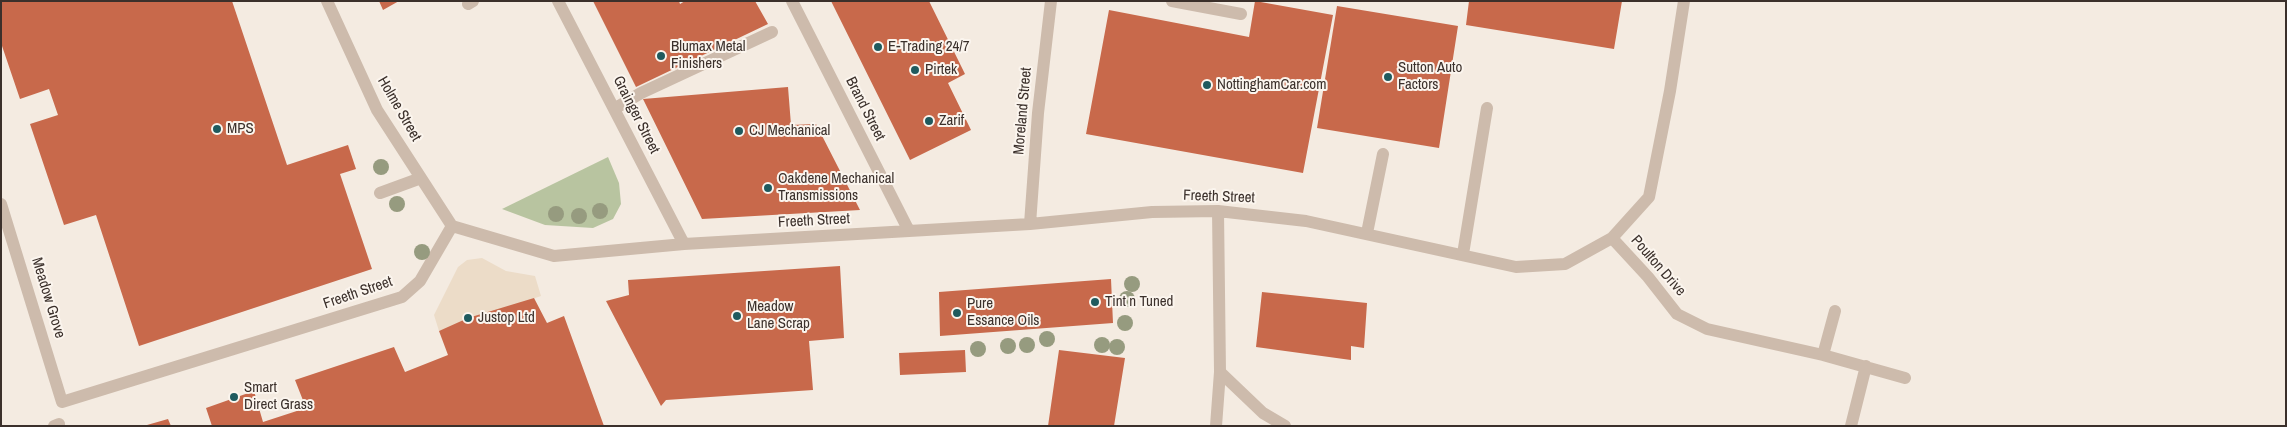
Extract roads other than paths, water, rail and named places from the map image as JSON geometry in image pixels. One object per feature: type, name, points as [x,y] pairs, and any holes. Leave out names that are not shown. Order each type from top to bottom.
[{"type":"street","name":"Holme Street","points":[[327,1],[377,110],[452,226]]},
{"type":"street","name":"Grainger Street","points":[[558,1],[684,244]]},
{"type":"street","name":"Brand Street","points":[[792,1],[909,231]]},
{"type":"street","name":"Moreland Street","points":[[1030,224],[1038,113],[1051,1]]},
{"type":"street","points":[[1172,1],[1241,14]]},
{"type":"street","name":"Poulton Drive","points":[[1684,1],[1670,91],[1649,197],[1612,238],[1648,277],[1677,314],[1707,329],[1824,355],[1900,376]]},
{"type":"street","points":[[614,109],[641,93],[772,32]]},
{"type":"street","points":[[1463,254],[1487,108]]},
{"type":"street","points":[[1367,233],[1382,154]]},
{"type":"street","points":[[380,193],[421,178]]},
{"type":"street","name":"Meadow Grove","points":[[1,204],[62,402]]},
{"type":"street","points":[[1216,426],[1220,372],[1218,211]]},
{"type":"street","name":"Freeth Street","points":[[62,402],[402,297],[420,281],[452,226],[554,256],[684,244],[1030,224],[1152,212],[1218,211],[1306,221],[1516,267],[1564,264],[1612,238]]},
{"type":"street","points":[[1824,355],[1835,311]]},
{"type":"street","points":[[1851,426],[1866,366]]},
{"type":"street","points":[[1220,372],[1263,413],[1284,426]]},
{"type":"place","name":"E-Trading 24/7","points":[[878,47]]},
{"type":"place","name":"Blumax Metal Finishers","points":[[661,56]]},
{"type":"place","name":"Pirtek","points":[[915,70]]},
{"type":"place","name":"Sutton Auto Factors","points":[[1388,77]]},
{"type":"place","name":"NottinghamCar.com","points":[[1207,85]]},
{"type":"place","name":"Zarif","points":[[929,121]]},
{"type":"place","name":"MPS","points":[[217,129]]},
{"type":"place","name":"CJ Mechanical","points":[[739,131]]},
{"type":"place","name":"Oakdene Mechanical Transmissions","points":[[768,188]]},
{"type":"place","name":"Tint n Tuned","points":[[1095,302]]},
{"type":"place","name":"Pure Essance Oils","points":[[957,313]]},
{"type":"place","name":"Meadow Lane Scrap","points":[[737,316]]},
{"type":"place","name":"Justop Ltd","points":[[468,318]]},
{"type":"place","name":"Smart Direct Grass","points":[[234,397]]}]
